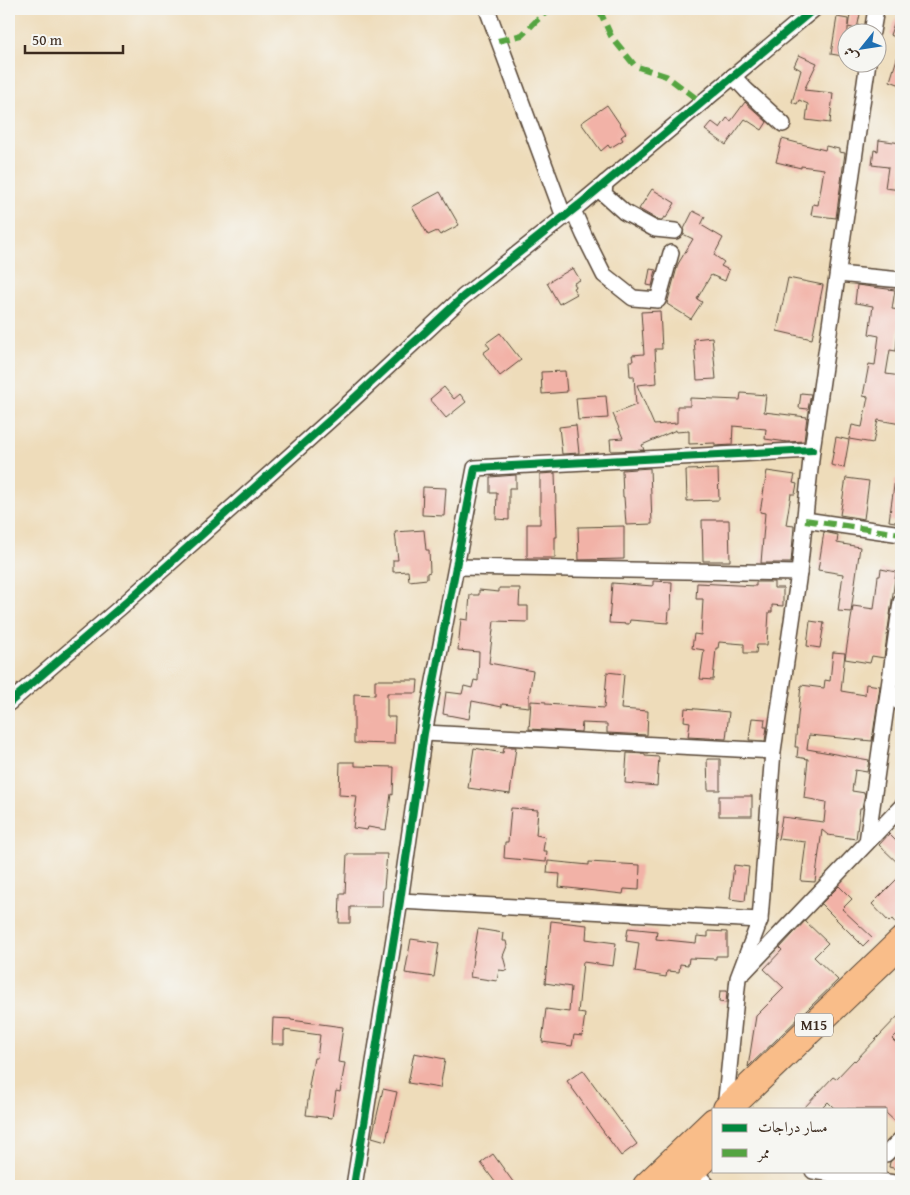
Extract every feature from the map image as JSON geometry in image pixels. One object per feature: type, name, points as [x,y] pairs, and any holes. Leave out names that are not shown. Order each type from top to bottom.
[{"type":"highway","name":"M15","points":[[727,1108],[898,957]]},
{"type":"highway","name":"M15","points":[[756,1108],[898,957]]},
{"type":"highway","points":[[647,1186],[697,1163],[712,1127]]},
{"type":"street","points":[[487,9],[568,213],[584,235],[604,276],[633,298],[658,300],[671,253]]},
{"type":"street","points":[[9,703],[122,606],[342,410],[463,297],[605,183],[814,9]]},
{"type":"street","points":[[874,22],[876,9]]},
{"type":"street","points":[[726,1108],[738,978],[760,920],[773,751],[799,573],[812,450],[867,72]]},
{"type":"street","points":[[733,76],[784,124]]},
{"type":"street","points":[[605,183],[604,194],[624,212],[655,230],[675,231]]},
{"type":"street","points":[[838,274],[901,280]]},
{"type":"street","points":[[354,1186],[400,901],[424,733],[475,468],[812,450]]},
{"type":"street","points":[[805,520],[901,534]]},
{"type":"street","points":[[457,567],[799,573]]},
{"type":"street","points":[[867,842],[901,602]]},
{"type":"street","points":[[889,690],[901,704]]},
{"type":"street","points":[[424,733],[773,751]]},
{"type":"street","points":[[738,978],[901,807]]},
{"type":"street","points":[[400,901],[760,920]]},
{"type":"street","points":[[888,1152],[901,1138]]},
{"type":"street","points":[[826,1172],[865,1175],[901,1184]]},
{"type":"building","points":[[851,9],[861,9],[858,22],[849,22]]},
{"type":"building","points":[[837,17],[848,19],[848,22],[838,22],[838,55],[831,54]]},
{"type":"building","points":[[896,18],[901,19],[901,39],[890,35]]},
{"type":"building","points":[[899,52],[901,53],[901,85],[890,81]]},
{"type":"building","points":[[799,55],[817,63],[804,90],[833,93],[830,123],[806,120],[808,104],[799,100],[797,104],[792,102],[801,70],[794,66]]},
{"type":"building","points":[[745,102],[767,122],[762,130],[745,119],[726,145],[705,130],[712,122],[720,128],[727,118],[731,121]]},
{"type":"building","points":[[607,105],[626,133],[621,137],[623,140],[610,148],[608,145],[601,151],[581,123]]},
{"type":"building","points":[[782,139],[825,150],[826,146],[839,149],[839,152],[845,153],[836,218],[811,215],[813,204],[818,205],[824,169],[801,166],[801,168],[776,162]]},
{"type":"building","points":[[879,140],[901,143],[901,190],[885,188],[888,167],[872,165],[874,150],[878,151]]},
{"type":"building","points":[[652,189],[675,203],[666,218],[664,217],[662,220],[658,220],[639,209]]},
{"type":"building","points":[[440,192],[459,225],[440,235],[437,231],[428,235],[412,207]]},
{"type":"building","points":[[693,211],[705,217],[701,225],[723,238],[714,255],[724,262],[721,266],[729,270],[725,281],[711,275],[697,299],[702,302],[691,319],[667,304],[678,264],[693,239],[683,234]]},
{"type":"building","points":[[573,268],[580,280],[574,283],[576,287],[573,288],[577,294],[559,304],[547,283]]},
{"type":"building","points":[[650,269],[656,270],[652,286],[647,285]]},
{"type":"building","points":[[788,278],[823,285],[812,339],[777,331]]},
{"type":"building","points":[[857,285],[895,290],[892,309],[900,310],[896,351],[890,350],[886,374],[901,376],[901,424],[878,420],[873,443],[849,439],[852,425],[862,427],[868,397],[863,396],[869,364],[875,365],[879,336],[869,334],[873,306],[855,303]]},
{"type":"building","points":[[660,311],[662,349],[655,349],[657,383],[637,385],[654,425],[677,423],[677,406],[690,406],[690,398],[740,400],[741,393],[766,395],[764,412],[807,417],[804,441],[787,442],[765,439],[766,429],[733,426],[732,445],[715,446],[715,443],[689,444],[689,431],[676,432],[676,430],[642,445],[644,450],[611,451],[610,439],[623,438],[613,414],[636,405],[634,376],[630,376],[629,361],[633,361],[632,355],[644,354],[641,312]]},
{"type":"building","points":[[500,333],[521,360],[500,376],[483,353],[490,348],[486,343]]},
{"type":"building","points":[[712,337],[716,379],[697,380],[694,339]]},
{"type":"building","points":[[565,371],[567,392],[542,394],[541,372]]},
{"type":"building","points":[[444,387],[454,399],[460,394],[466,402],[446,418],[430,399]]},
{"type":"building","points":[[801,393],[811,394],[808,409],[799,408]]},
{"type":"building","points":[[606,396],[608,418],[578,420],[576,398]]},
{"type":"building","points":[[576,425],[579,453],[562,454],[559,427]]},
{"type":"building","points":[[836,437],[849,440],[844,468],[831,465]]},
{"type":"building","points":[[650,468],[652,524],[626,525],[622,470]]},
{"type":"building","points":[[718,469],[719,500],[687,501],[686,470]]},
{"type":"building","points":[[767,471],[795,475],[793,483],[797,484],[795,494],[791,494],[786,525],[794,526],[791,563],[761,563],[765,513],[760,512]]},
{"type":"building","points":[[555,473],[557,537],[555,537],[555,558],[527,558],[527,524],[540,524],[540,474]]},
{"type":"building","points":[[516,475],[516,488],[509,488],[509,520],[496,519],[497,493],[490,493],[490,477]]},
{"type":"building","points":[[846,478],[869,481],[864,519],[840,515]]},
{"type":"building","points":[[895,479],[901,480],[901,523],[889,521]]},
{"type":"building","points":[[423,487],[446,488],[444,516],[422,515]]},
{"type":"building","points":[[702,520],[729,520],[730,561],[703,561]]},
{"type":"building","points":[[624,526],[624,559],[579,560],[578,527]]},
{"type":"building","points":[[424,530],[426,550],[429,550],[430,572],[427,573],[427,579],[409,581],[408,571],[393,572],[393,560],[398,560],[395,532]]},
{"type":"building","points":[[824,532],[838,535],[837,543],[860,547],[851,612],[838,611],[843,574],[818,570]]},
{"type":"building","points":[[881,569],[896,572],[884,658],[872,656],[870,663],[845,659],[853,606],[874,609],[878,576],[880,576]]},
{"type":"building","points":[[653,581],[672,582],[671,610],[669,610],[668,623],[630,620],[629,624],[609,623],[612,583],[653,586]]},
{"type":"building","points":[[756,582],[774,582],[774,588],[783,588],[783,606],[772,605],[772,612],[769,612],[767,645],[757,645],[756,653],[744,653],[744,644],[719,642],[718,648],[716,648],[713,680],[700,679],[704,650],[692,648],[694,634],[701,635],[703,599],[696,599],[697,583],[756,586]]},
{"type":"building","points":[[499,588],[520,588],[519,606],[528,606],[528,622],[494,621],[489,663],[533,671],[529,707],[502,704],[502,707],[472,701],[469,719],[443,714],[446,692],[462,694],[464,686],[472,688],[474,680],[478,681],[479,652],[458,650],[461,619],[468,620],[470,595],[479,595],[479,590],[499,592]]},
{"type":"building","points":[[810,621],[824,623],[820,648],[807,646]]},
{"type":"building","points":[[833,652],[845,653],[841,691],[865,695],[866,684],[880,686],[872,741],[809,735],[807,749],[869,760],[867,772],[855,770],[852,791],[865,793],[862,808],[860,808],[856,839],[828,835],[822,830],[815,882],[801,881],[806,842],[778,839],[782,817],[824,822],[826,802],[804,798],[808,759],[797,757],[798,747],[795,747],[801,685],[824,688],[825,680],[830,681]]},
{"type":"building","points":[[607,672],[624,674],[621,709],[648,711],[647,735],[607,733],[607,724],[582,723],[581,732],[529,729],[531,701],[546,702],[546,704],[604,708]]},
{"type":"building","points":[[375,680],[418,680],[417,693],[387,693],[387,717],[395,717],[394,744],[354,743],[354,694],[375,695]]},
{"type":"building","points":[[685,708],[729,712],[726,739],[688,737],[690,722],[684,721]]},
{"type":"building","points":[[752,718],[765,719],[764,727],[767,727],[765,741],[749,740]]},
{"type":"building","points":[[504,747],[516,747],[510,794],[468,788],[474,748],[503,753]]},
{"type":"building","points":[[627,753],[659,757],[657,786],[625,783]]},
{"type":"building","points":[[707,759],[720,759],[720,790],[708,790]]},
{"type":"building","points":[[340,762],[355,762],[355,766],[394,767],[393,795],[391,794],[386,830],[368,827],[367,830],[353,828],[357,796],[339,795]]},
{"type":"building","points":[[719,796],[752,796],[752,816],[719,816]]},
{"type":"building","points":[[511,808],[538,810],[536,835],[545,837],[543,851],[547,851],[546,862],[504,858],[505,842],[508,842]]},
{"type":"building","points":[[889,834],[901,846],[901,866],[879,845]]},
{"type":"building","points":[[347,854],[387,854],[382,907],[350,907],[350,923],[339,923],[340,894],[345,894]]},
{"type":"building","points":[[548,861],[589,865],[589,862],[640,865],[639,890],[624,889],[623,894],[559,887],[560,874],[547,873]]},
{"type":"building","points":[[734,865],[749,867],[745,901],[730,899]]},
{"type":"building","points":[[901,875],[901,927],[899,927],[892,919],[889,922],[872,904]]},
{"type":"building","points":[[839,886],[852,899],[842,909],[872,937],[863,946],[821,904]]},
{"type":"building","points":[[551,921],[587,925],[586,939],[616,943],[613,966],[583,962],[578,1013],[585,1014],[582,1036],[574,1035],[572,1046],[542,1042],[546,1009],[569,1012],[571,987],[545,983]]},
{"type":"building","points":[[805,921],[828,943],[814,957],[838,980],[748,1067],[756,1016],[784,988],[764,969]]},
{"type":"building","points":[[628,928],[657,931],[656,939],[696,943],[697,936],[708,937],[708,931],[727,932],[727,956],[716,956],[716,959],[689,958],[688,965],[680,964],[679,972],[667,971],[666,977],[635,972],[639,943],[626,941]]},
{"type":"building","points":[[478,929],[503,933],[502,941],[506,941],[507,946],[503,956],[507,971],[499,970],[497,981],[470,977]]},
{"type":"building","points":[[411,939],[439,943],[434,977],[405,973]]},
{"type":"building","points":[[720,991],[727,991],[726,1003],[719,1002]]},
{"type":"building","points":[[901,1013],[901,1030],[892,1039],[901,1048],[901,1127],[888,1115],[888,1108],[834,1108],[828,1102],[822,1108],[804,1108],[833,1077],[836,1079]]},
{"type":"building","points":[[273,1018],[343,1027],[338,1062],[345,1063],[340,1092],[336,1091],[332,1118],[306,1115],[309,1086],[314,1058],[317,1058],[320,1035],[284,1030],[284,1044],[272,1044]]},
{"type":"building","points":[[414,1053],[445,1059],[440,1088],[408,1083]]},
{"type":"building","points":[[583,1070],[637,1144],[621,1156],[567,1081]]},
{"type":"building","points":[[383,1089],[397,1092],[386,1141],[372,1137]]},
{"type":"building","points":[[901,1152],[901,1170],[889,1167],[890,1162]]},
{"type":"building","points":[[493,1154],[516,1186],[498,1186],[481,1163]]},
{"type":"marked path","points":[[498,41],[522,35],[550,9]]},
{"type":"marked path","points":[[599,9],[611,36],[635,66],[666,76],[701,102]]},
{"type":"marked path","points":[[805,520],[901,534]]},
{"type":"cycle path","points":[[9,703],[122,606],[349,403],[463,297],[579,205],[814,9]]},
{"type":"cycle path","points":[[354,1186],[400,901],[424,733],[475,468],[812,450]]}]
